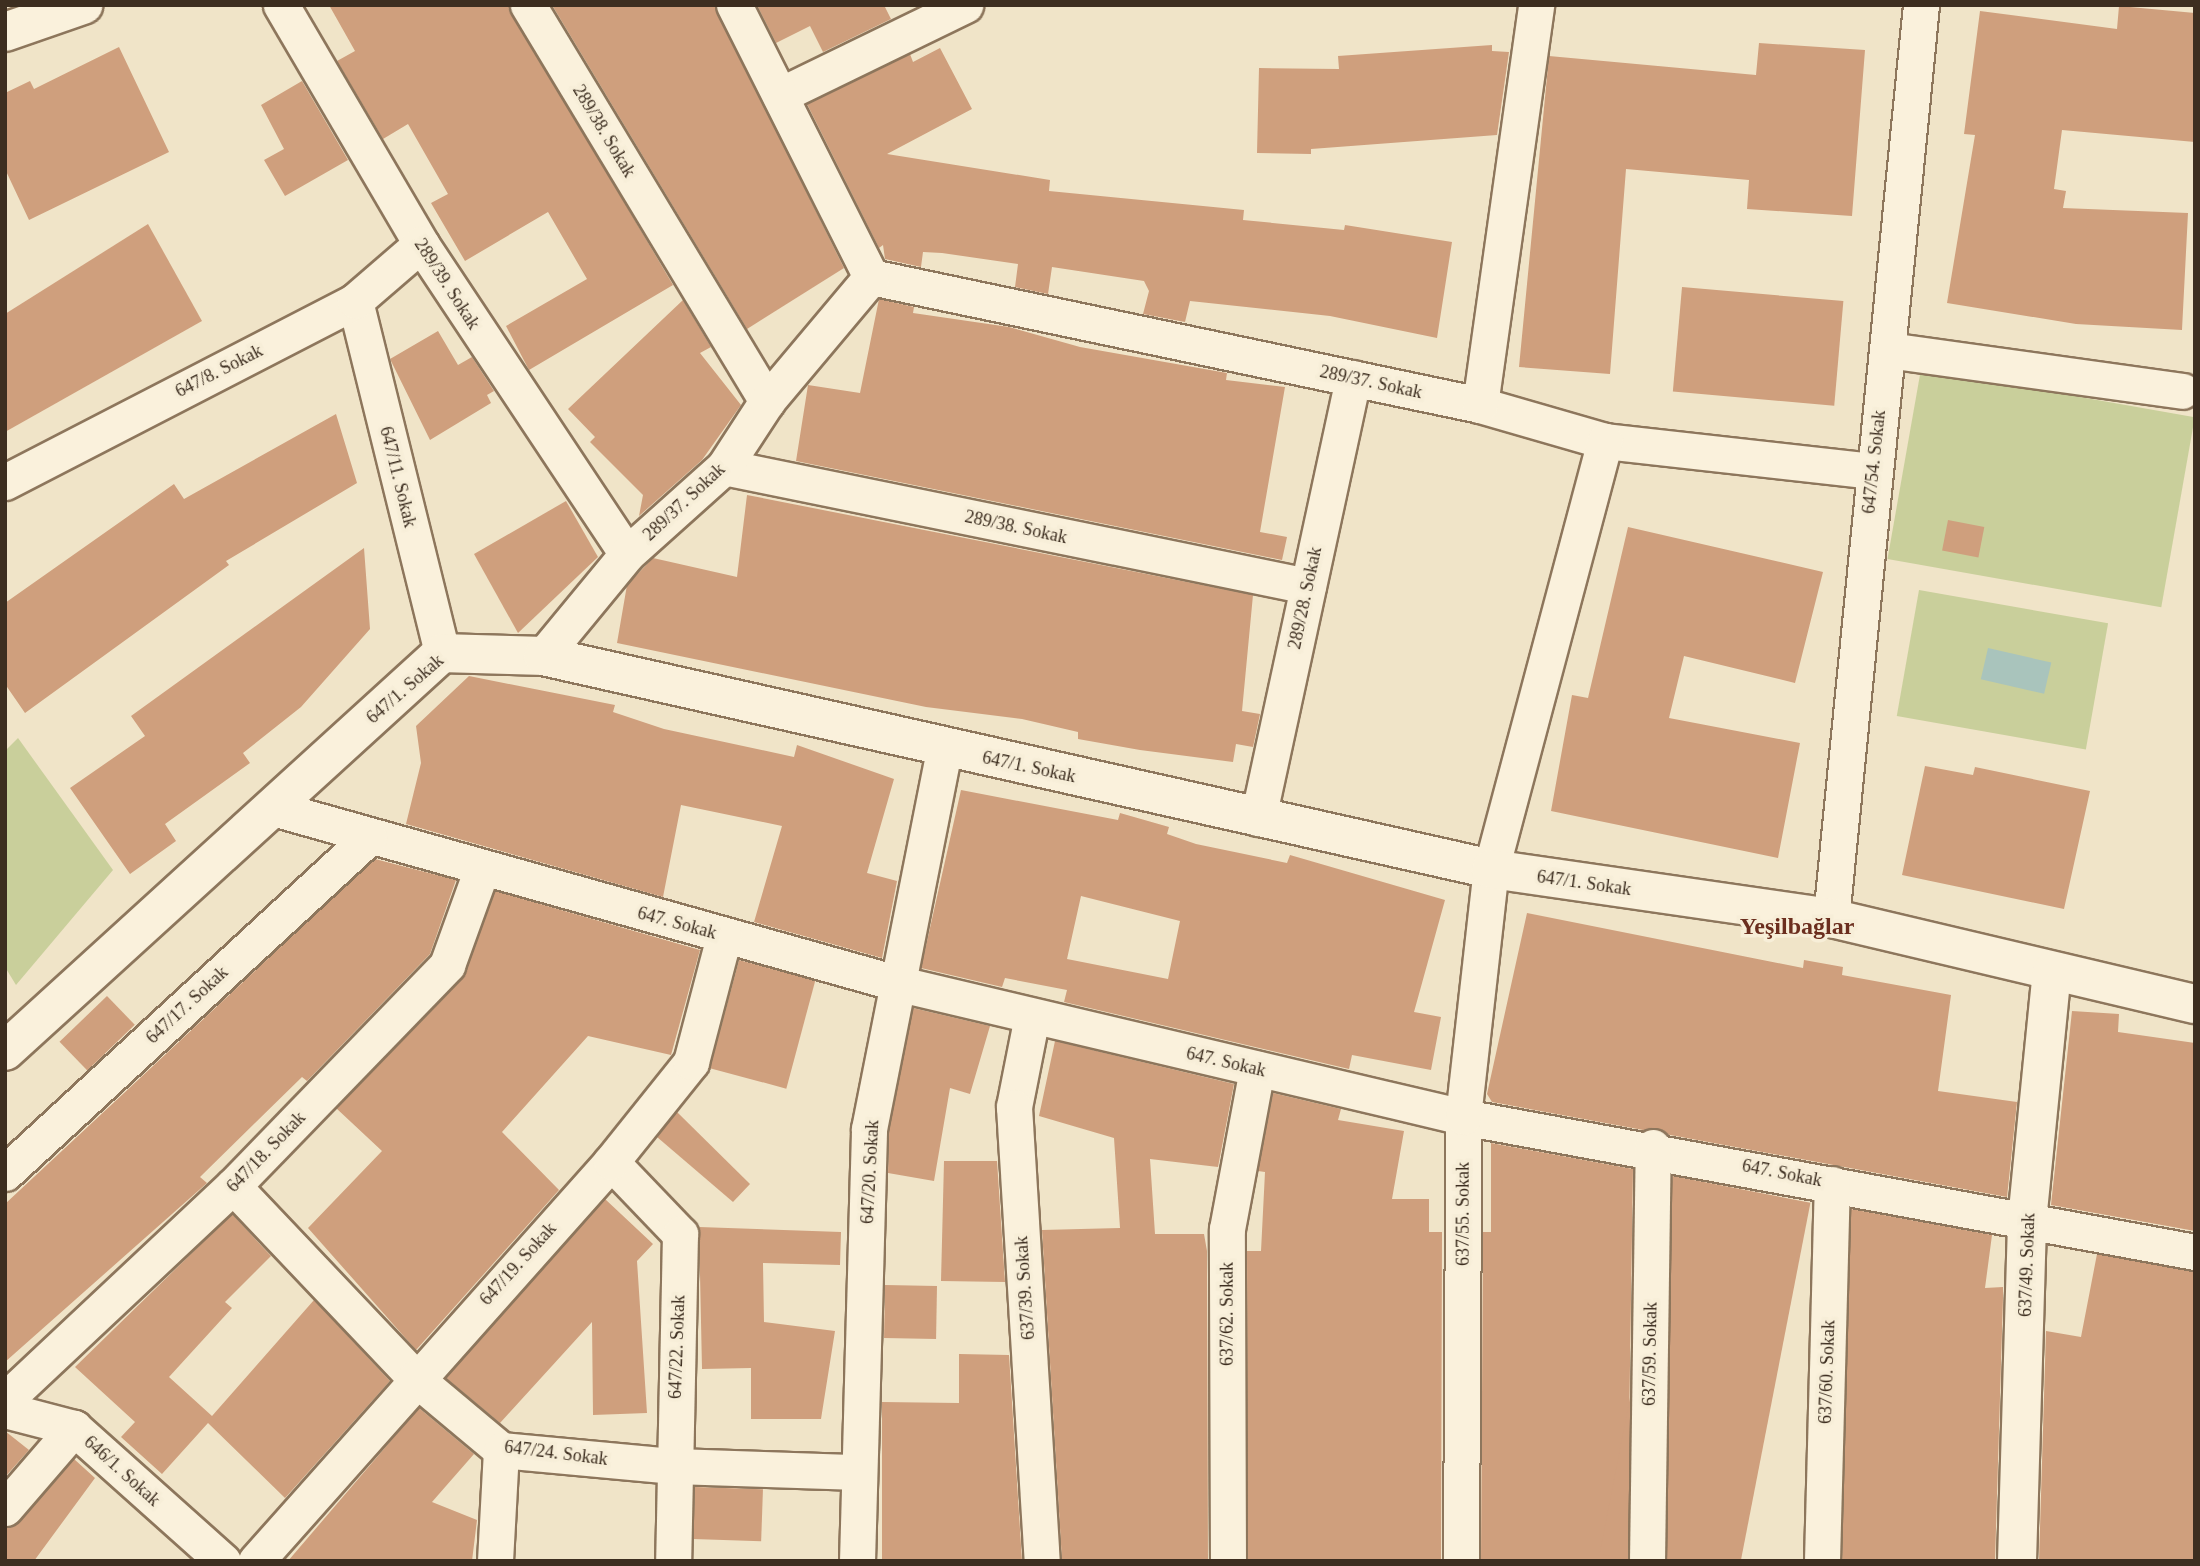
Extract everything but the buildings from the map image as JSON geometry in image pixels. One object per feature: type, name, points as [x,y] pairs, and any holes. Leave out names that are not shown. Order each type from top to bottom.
[{"type":"street","points":[[5,32],[83,5]]},
{"type":"street","name":"289/39. Sokak","points":[[281,5],[421,244],[628,554]]},
{"type":"street","name":"289/38. Sokak","points":[[528,5],[767,401]]},
{"type":"street","points":[[734,5],[871,277]]},
{"type":"street","points":[[780,95],[965,5]]},
{"type":"street","points":[[1480,405],[1536,5]]},
{"type":"street","name":"647/54. Sokak","points":[[1831,918],[1872,471],[1888,350],[1921,5]]},
{"type":"street","name":"647/8. Sokak","points":[[5,482],[355,301],[421,244]]},
{"type":"street","name":"289/37. Sokak","points":[[543,656],[628,554],[724,467],[767,401],[871,277],[1480,405],[1605,440],[1872,471]]},
{"type":"street","name":"647/11. Sokak","points":[[355,301],[442,653]]},
{"type":"street","points":[[1888,350],[2182,391]]},
{"type":"street","name":"289/28. Sokak","points":[[1258,818],[1353,378]]},
{"type":"street","name":"637/55. Sokak","points":[[1461,1561],[1463,1117],[1491,869],[1605,440]]},
{"type":"street","name":"289/38. Sokak","points":[[724,467],[1308,586]]},
{"type":"street","name":"647/1. Sokak","points":[[7,1047],[442,653],[543,656],[1491,869],[1831,918],[2195,1004]]},
{"type":"street","name":"647/20. Sokak","points":[[857,1561],[869,1129],[900,984],[944,748]]},
{"type":"street","name":"647. Sokak","points":[[273,808],[481,871],[900,984],[1463,1117],[1653,1147],[1832,1184],[2195,1252]]},
{"type":"street","name":"647/17. Sokak","points":[[5,1173],[369,837]]},
{"type":"street","name":"647/18. Sokak","points":[[5,1400],[233,1186],[447,965],[481,871]]},
{"type":"street","name":"647/19. Sokak","points":[[256,1561],[415,1378],[611,1162],[691,1062],[724,936]]},
{"type":"street","name":"637/49. Sokak","points":[[2017,1561],[2027,1221],[2052,971]]},
{"type":"street","name":"637/39. Sokak","points":[[1032,1016],[1014,1107],[1042,1561]]},
{"type":"street","name":"637/62. Sokak","points":[[1228,1561],[1227,1229],[1257,1069]]},
{"type":"street","name":"637/59. Sokak","points":[[1647,1561],[1653,1147]]},
{"type":"street","name":"647/22. Sokak","points":[[611,1162],[680,1234],[673,1561]]},
{"type":"street","name":"637/60. Sokak","points":[[1822,1561],[1832,1184]]},
{"type":"street","name":"647/24. Sokak","points":[[233,1186],[415,1378],[501,1450],[674,1466],[859,1472]]},
{"type":"street","name":"646/1. Sokak","points":[[5,1410],[75,1428],[223,1561]]},
{"type":"street","points":[[5,1508],[75,1428]]},
{"type":"street","points":[[495,1561],[501,1450]]},
{"type":"green space","points":[[1921,369],[2195,417],[2161,607],[1887,559]]},
{"type":"green space","points":[[1919,590],[2108,623],[2086,749],[1897,716]]},
{"type":"green space","points":[[18,738],[113,870],[16,985],[5,967],[5,751]]},
{"type":"water","points":[[1988,648],[2051,663],[2044,694],[1981,679]]},
{"type":"district","name":"Yeşilbağlar","points":[[1797,927]]}]
